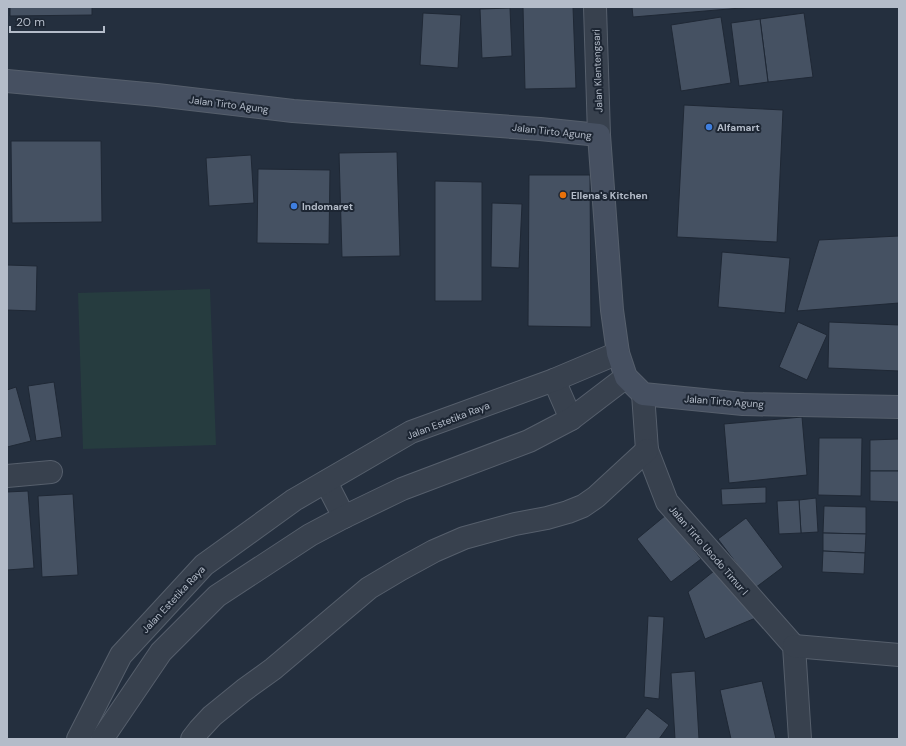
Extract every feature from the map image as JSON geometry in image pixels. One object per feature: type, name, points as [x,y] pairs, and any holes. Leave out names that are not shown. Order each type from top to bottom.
[{"type":"main road","name":"Jalan Tirto Agung","points":[[7,81],[157,95],[293,111],[540,128],[599,135],[612,310],[618,353],[626,377],[643,394],[743,404],[899,407]]},
{"type":"street","name":"Jalan Klentengsari","points":[[595,7],[599,135]]},
{"type":"street","name":"Jalan Estetika Raya","points":[[78,739],[121,655],[204,565],[294,500],[411,432],[554,380],[618,353]]},
{"type":"street","points":[[102,739],[160,652],[217,596],[310,535],[344,517],[402,489],[529,441],[571,419],[626,377]]},
{"type":"street","points":[[554,380],[571,419]]},
{"type":"street","name":"Jalan Tirto Usodo Timur I","points":[[643,394],[647,450],[667,502],[794,646]]},
{"type":"street","points":[[192,739],[212,716],[273,669],[369,588],[434,551],[464,538],[515,524],[547,518],[583,506],[596,497],[647,450]]},
{"type":"street","points":[[7,476],[51,472]]},
{"type":"street","points":[[326,482],[344,517]]},
{"type":"street","points":[[800,739],[794,646],[899,655]]},
{"type":"green space","points":[[210,289],[216,445],[83,449],[78,293]]},
{"type":"building","points":[[10,7],[92,7],[92,15],[10,16]]},
{"type":"building","points":[[523,7],[573,7],[576,88],[525,89]]},
{"type":"building","points":[[632,7],[753,7],[633,17]]},
{"type":"building","points":[[510,8],[512,56],[482,58],[480,9]]},
{"type":"building","points":[[423,13],[461,15],[458,68],[420,65]]},
{"type":"building","points":[[804,13],[813,77],[768,82],[760,19]]},
{"type":"building","points":[[721,17],[731,83],[681,91],[671,25]]},
{"type":"building","points":[[760,19],[768,82],[739,86],[731,23]]},
{"type":"building","points":[[684,105],[783,110],[777,242],[677,237]]},
{"type":"building","points":[[11,141],[101,141],[102,222],[12,223]]},
{"type":"building","points":[[397,152],[400,256],[342,257],[339,153]]},
{"type":"building","points":[[251,155],[254,203],[209,206],[206,158]]},
{"type":"building","name":"Indomaret","points":[[258,169],[330,170],[329,244],[257,243]]},
{"type":"building","points":[[529,175],[590,175],[591,327],[528,326]]},
{"type":"building","points":[[435,181],[482,182],[482,301],[435,301]]},
{"type":"building","points":[[492,203],[522,204],[519,268],[491,267]]},
{"type":"building","points":[[899,236],[899,303],[797,311],[819,240]]},
{"type":"building","points":[[722,252],[790,258],[785,313],[718,307]]},
{"type":"building","points":[[7,265],[37,266],[36,311],[7,310]]},
{"type":"building","points":[[798,322],[827,335],[807,380],[779,367]]},
{"type":"building","points":[[829,322],[899,325],[899,371],[828,368]]},
{"type":"building","points":[[54,382],[62,437],[36,441],[28,386]]},
{"type":"building","points":[[16,387],[31,441],[7,447],[7,390]]},
{"type":"building","points":[[802,417],[807,475],[729,483],[724,424]]},
{"type":"building","points":[[819,438],[862,438],[861,496],[818,495]]},
{"type":"building","points":[[899,439],[899,471],[870,471],[870,440]]},
{"type":"building","points":[[870,471],[899,471],[899,502],[870,501]]},
{"type":"building","points":[[766,487],[766,503],[722,505],[721,489]]},
{"type":"building","points":[[28,491],[34,568],[7,570],[7,492]]},
{"type":"building","points":[[73,494],[78,575],[42,577],[38,496]]},
{"type":"building","points":[[816,498],[818,532],[801,533],[799,500]]},
{"type":"building","points":[[799,500],[801,533],[779,534],[777,501]]},
{"type":"building","points":[[824,506],[866,507],[866,534],[823,533]]},
{"type":"building","points":[[666,515],[701,559],[671,582],[637,539]]},
{"type":"building","points":[[746,518],[783,567],[755,588],[718,539]]},
{"type":"building","points":[[823,533],[866,534],[865,553],[823,551]]},
{"type":"building","points":[[823,551],[865,553],[864,574],[822,572]]},
{"type":"building","points":[[719,567],[758,617],[705,639],[688,592]]},
{"type":"building","points":[[648,616],[664,617],[659,699],[644,697]]},
{"type":"building","points":[[695,671],[699,739],[675,739],[671,673]]},
{"type":"building","points":[[762,681],[776,739],[731,739],[720,690]]},
{"type":"building","points":[[647,708],[669,725],[659,739],[624,739]]},
{"type":"place","name":"Alfamart","points":[[709,127]]},
{"type":"place","name":"Ellena's Kitchen","points":[[563,195]]},
{"type":"place","name":"Indomaret","points":[[294,206]]}]
